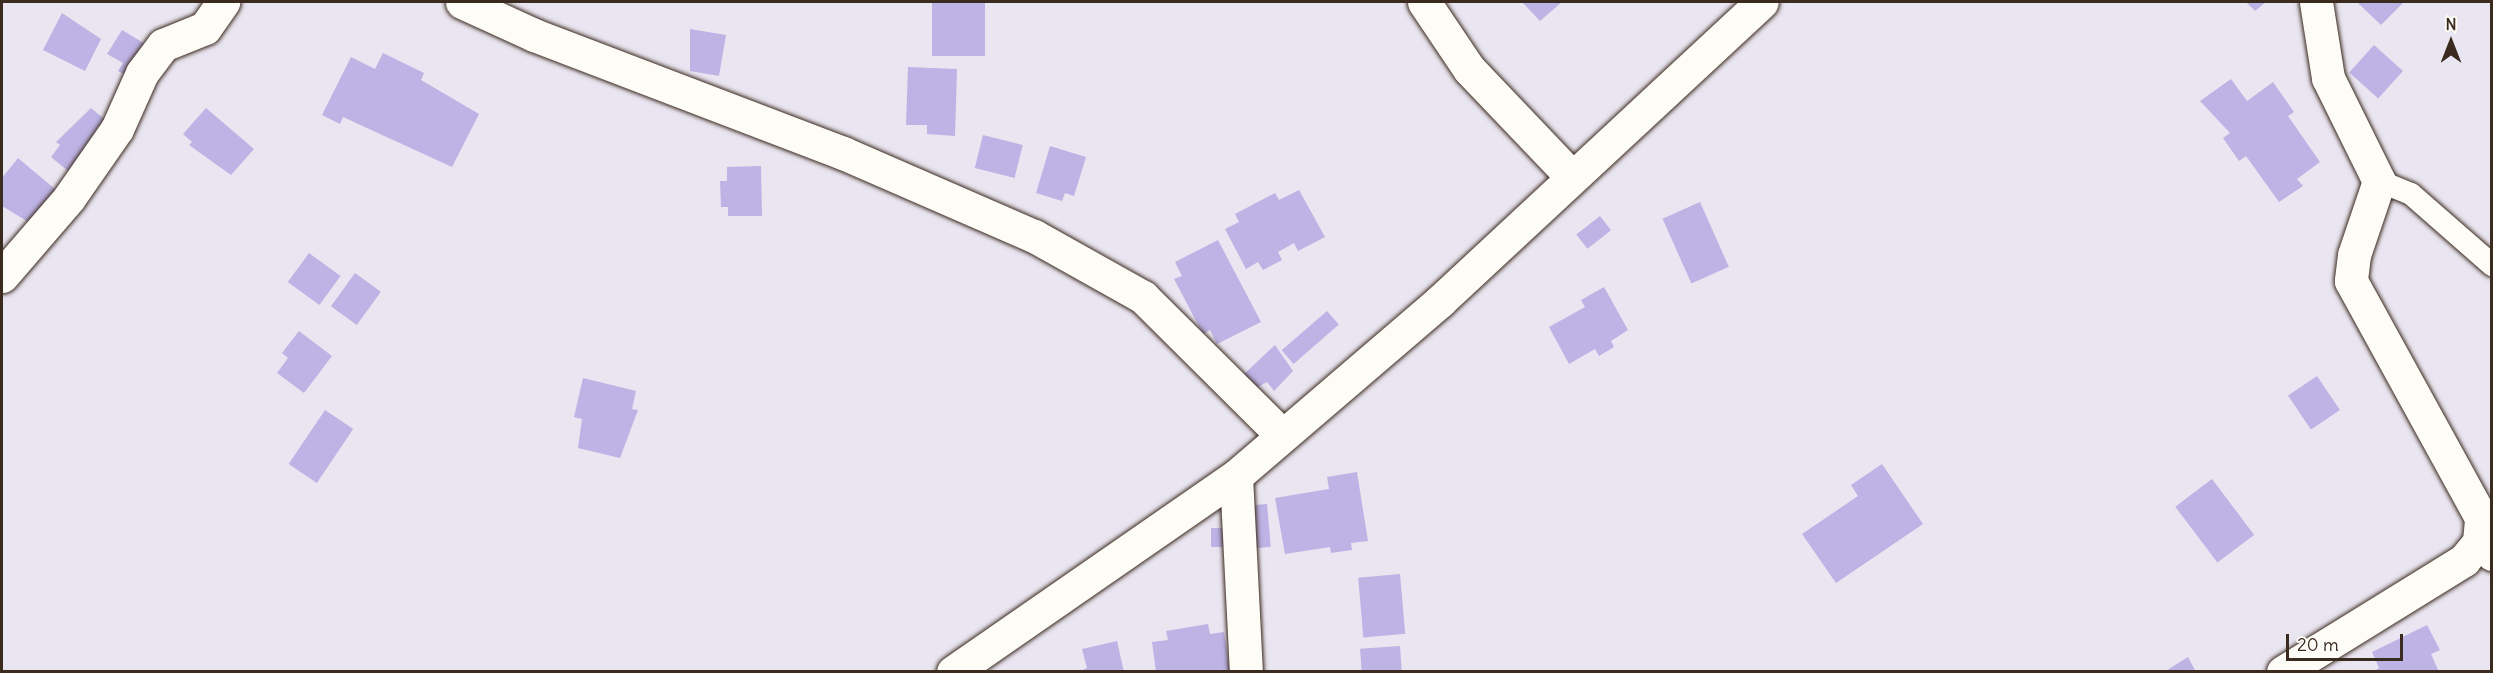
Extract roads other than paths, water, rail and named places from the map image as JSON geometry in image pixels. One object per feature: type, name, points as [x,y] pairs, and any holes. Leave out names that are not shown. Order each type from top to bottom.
[{"type":"street","points":[[2,276],[69,198],[117,129],[142,73],[163,45],[205,28],[223,2]]},
{"type":"street","points":[[462,2],[534,35],[843,153],[1034,236],[1143,297],[1282,435]]},
{"type":"street","points":[[1424,2],[1469,69],[1570,175]]},
{"type":"street","points":[[953,672],[1236,476],[1440,301],[1570,175],[1762,2]]},
{"type":"street","points":[[2316,2],[2328,78],[2379,181],[2354,255],[2351,281],[2481,517],[2492,554]]},
{"type":"street","points":[[1236,476],[1246,672]]},
{"type":"street","points":[[2283,672],[2464,560],[2479,542],[2481,517]]},
{"type":"lane","points":[[2379,181],[2411,194],[2492,265]]}]
